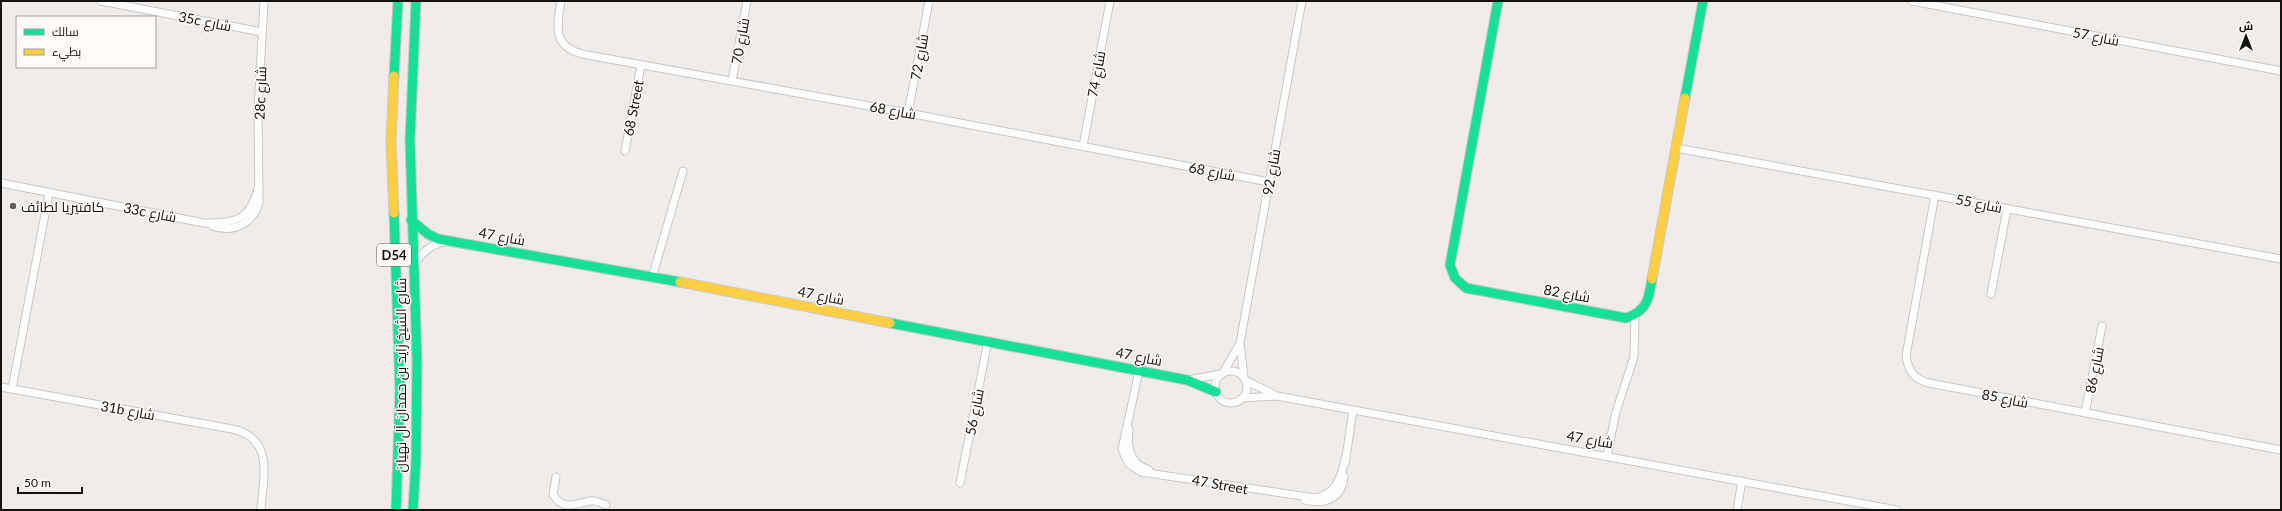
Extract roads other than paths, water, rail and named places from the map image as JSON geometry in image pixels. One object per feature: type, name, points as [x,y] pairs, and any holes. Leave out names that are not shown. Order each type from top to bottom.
[{"type":"street","name":"35c شارع","points":[[101,1],[262,32]]},
{"type":"street","name":"28c شارع","points":[[242,221],[257,210],[260,197],[258,110],[264,1]]},
{"type":"street","name":"شارع الشيخ زايد بن حمدان آل نهيان","points":[[396,510],[400,391],[391,142],[398,1]]},
{"type":"street","name":"شارع الشيخ زايد بن حمدان آل نهيان","points":[[413,510],[417,410],[414,266],[411,220],[410,118],[416,1]]},
{"type":"street","name":"شارع 68","points":[[561,1],[557,29],[560,38],[565,46],[582,54],[908,113],[1269,182]]},
{"type":"street","name":"شارع 70","points":[[732,81],[747,1]]},
{"type":"street","name":"شارع 72","points":[[908,113],[929,1]]},
{"type":"street","name":"شارع 74","points":[[1083,146],[1110,1]]},
{"type":"street","name":"شارع 92","points":[[1245,379],[1240,342],[1302,1]]},
{"type":"street","name":"شارع 82","points":[[1498,1],[1451,260],[1452,274],[1458,282],[1466,288],[1626,318],[1635,316]]},
{"type":"street","points":[[1607,456],[1616,412],[1634,357],[1635,316],[1643,311],[1648,303],[1703,1]]},
{"type":"street","name":"شارع 57","points":[[1912,1],[2281,71]]},
{"type":"street","name":"68 Street","points":[[625,151],[641,65]]},
{"type":"street","name":"شارع 55","points":[[1676,148],[2281,259]]},
{"type":"street","points":[[652,278],[683,171]]},
{"type":"street","name":"33c شارع","points":[[1,183],[204,223],[223,224],[242,221]]},
{"type":"street","points":[[12,389],[49,193]]},
{"type":"street","name":"شارع 85","points":[[1935,195],[1906,356],[1910,371],[1922,381],[2085,414],[2281,450]]},
{"type":"street","points":[[1991,294],[2007,209]]},
{"type":"street","name":"شارع 47","points":[[411,220],[428,234],[449,241],[1139,370],[1187,380],[1216,392]]},
{"type":"street","name":"شارع 47","points":[[414,266],[419,256],[428,248],[438,243],[449,241]]},
{"type":"street","name":"شارع 86","points":[[2085,414],[2102,326]]},
{"type":"street","name":"شارع 56","points":[[960,483],[988,341]]},
{"type":"street","name":"شارع 92","points":[[1222,373],[1240,342]]},
{"type":"street","name":"47 Street","points":[[1139,370],[1129,419],[1128,441],[1131,456],[1143,468],[1163,474],[1277,494],[1310,498],[1324,495],[1333,489],[1339,481],[1345,459],[1354,410]]},
{"type":"street","points":[[1234,371],[1245,379],[1246,389],[1242,398],[1233,402],[1227,402],[1218,397],[1215,382],[1222,373],[1234,371]]},
{"type":"street","name":"شارع 47","points":[[1187,380],[1222,373]]},
{"type":"street","name":"شارع 47","points":[[1245,379],[1277,396]]},
{"type":"street","name":"31b شارع","points":[[1,387],[232,429],[254,438],[260,446],[263,459],[261,510]]},
{"type":"street","name":"شارع 47","points":[[1242,398],[1277,396],[1897,510]]},
{"type":"street","points":[[556,477],[552,489],[555,500],[564,508],[575,509],[591,501],[606,505]]},
{"type":"street","points":[[1736,510],[1742,481]]},
{"type":"place","name":"كافتيريا لطائف","points":[[13,206]]}]
